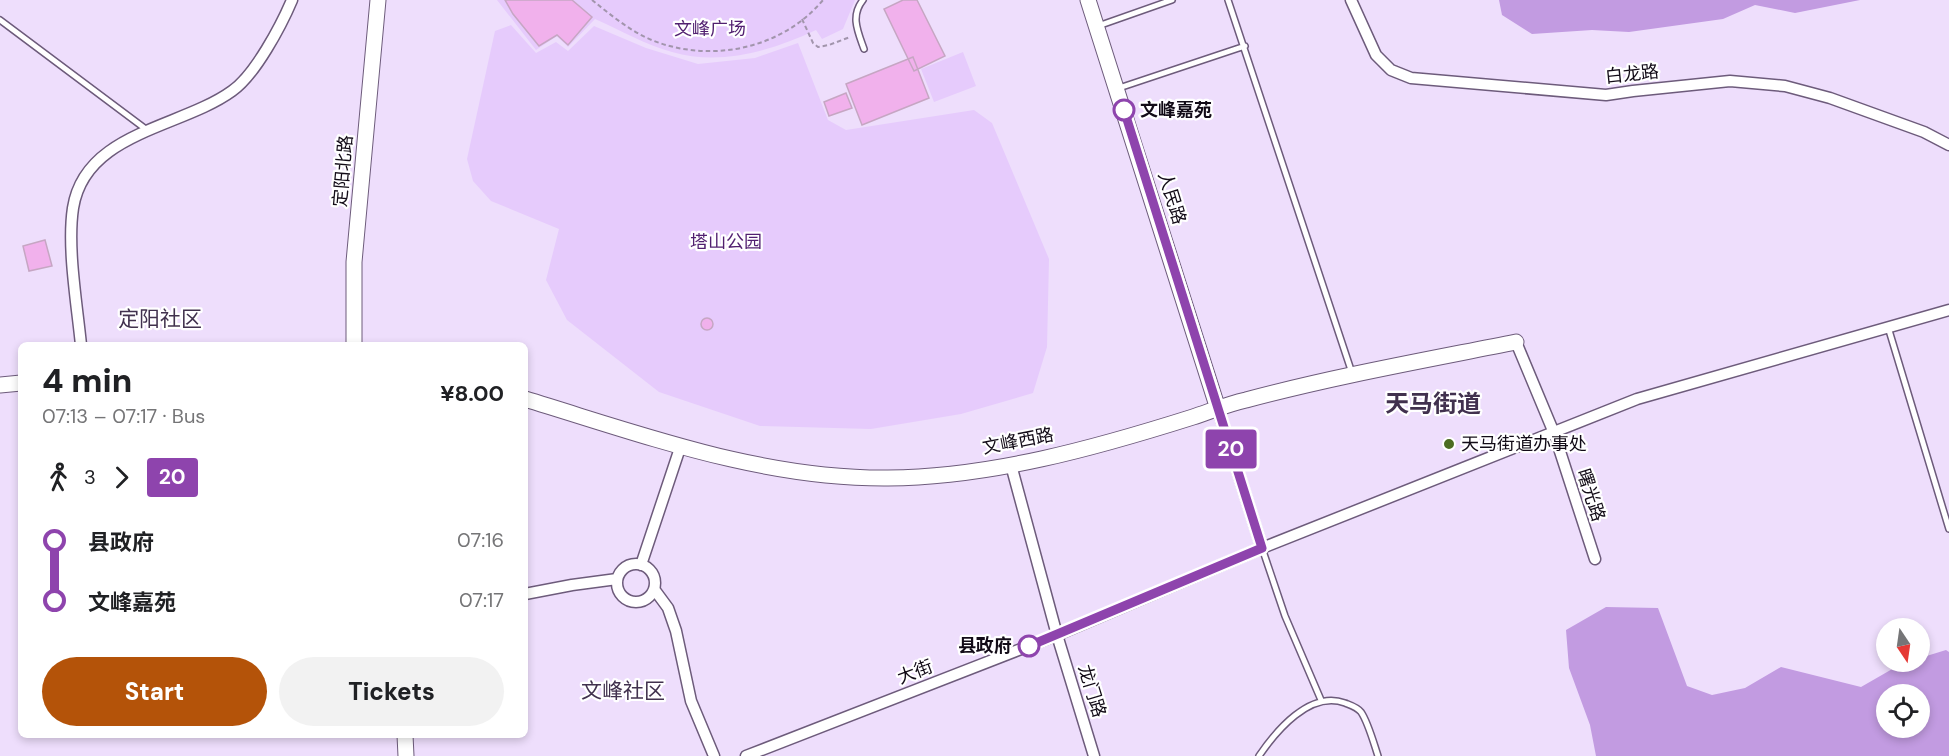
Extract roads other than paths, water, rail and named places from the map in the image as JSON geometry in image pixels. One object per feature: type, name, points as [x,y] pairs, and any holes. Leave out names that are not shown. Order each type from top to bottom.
[{"type":"street","points":[[81,342],[73,252],[73,208],[79,190],[91,168],[110,151],[148,130],[213,103],[234,90],[261,58],[292,0]]},
{"type":"street","name":"定阳北路","points":[[354,342],[354,262],[378,0]]},
{"type":"street","name":"人民路","points":[[1088,0],[1218,409]]},
{"type":"street","name":"白龙路","points":[[1351,0],[1376,55],[1391,70],[1411,78],[1606,96],[1730,81],[1785,86],[1830,98],[1924,132],[1949,145]]},
{"type":"street","name":"大街","points":[[746,756],[1057,635],[1262,548],[1637,399],[1949,310]]},
{"type":"street","name":"文峰西路","points":[[528,400],[680,448],[767,467],[888,478],[953,473],[1011,465],[1101,443],[1244,400],[1352,374],[1516,342]]},
{"type":"street","name":"曙光路","points":[[1516,342],[1554,433],[1595,559]]},
{"type":"street","points":[[0,385],[18,383]]},
{"type":"street","points":[[1218,409],[1262,548]]},
{"type":"street","points":[[641,565],[680,448]]},
{"type":"street","name":"龙门路","points":[[1011,465],[1057,635],[1094,756]]},
{"type":"street","points":[[654,589],[646,599],[640,602],[628,601],[619,592],[617,579],[623,568],[635,564],[641,565],[654,577],[654,589],[668,608],[672,620],[691,700],[714,756]]},
{"type":"street","points":[[528,593],[617,579]]},
{"type":"street","points":[[405,738],[406,756]]},
{"type":"lane","points":[[863,0],[855,21],[864,49]]},
{"type":"lane","points":[[1097,27],[1172,0]]},
{"type":"lane","points":[[1228,0],[1352,374]]},
{"type":"lane","points":[[0,21],[148,130]]},
{"type":"lane","points":[[1117,88],[1245,46]]},
{"type":"lane","points":[[1888,327],[1949,529]]},
{"type":"lane","points":[[1262,548],[1285,616],[1321,700]]},
{"type":"lane","points":[[1259,756],[1272,736],[1294,716],[1321,700],[1339,701],[1361,712],[1378,756]]},
{"type":"place","name":"文峰嘉苑","points":[[1124,110]]},
{"type":"place","name":"天马街道办事处","points":[[1449,444]]},
{"type":"place","name":"县政府","points":[[1029,646]]},
{"type":"district","name":"定阳社区","points":[[160,319]]},
{"type":"district","name":"天马街道","points":[[1433,403]]},
{"type":"district","name":"文峰社区","points":[[623,691]]},
{"type":"park label","name":"文峰广场","points":[[710,29]]},
{"type":"park label","name":"塔山公园","points":[[726,242]]}]
